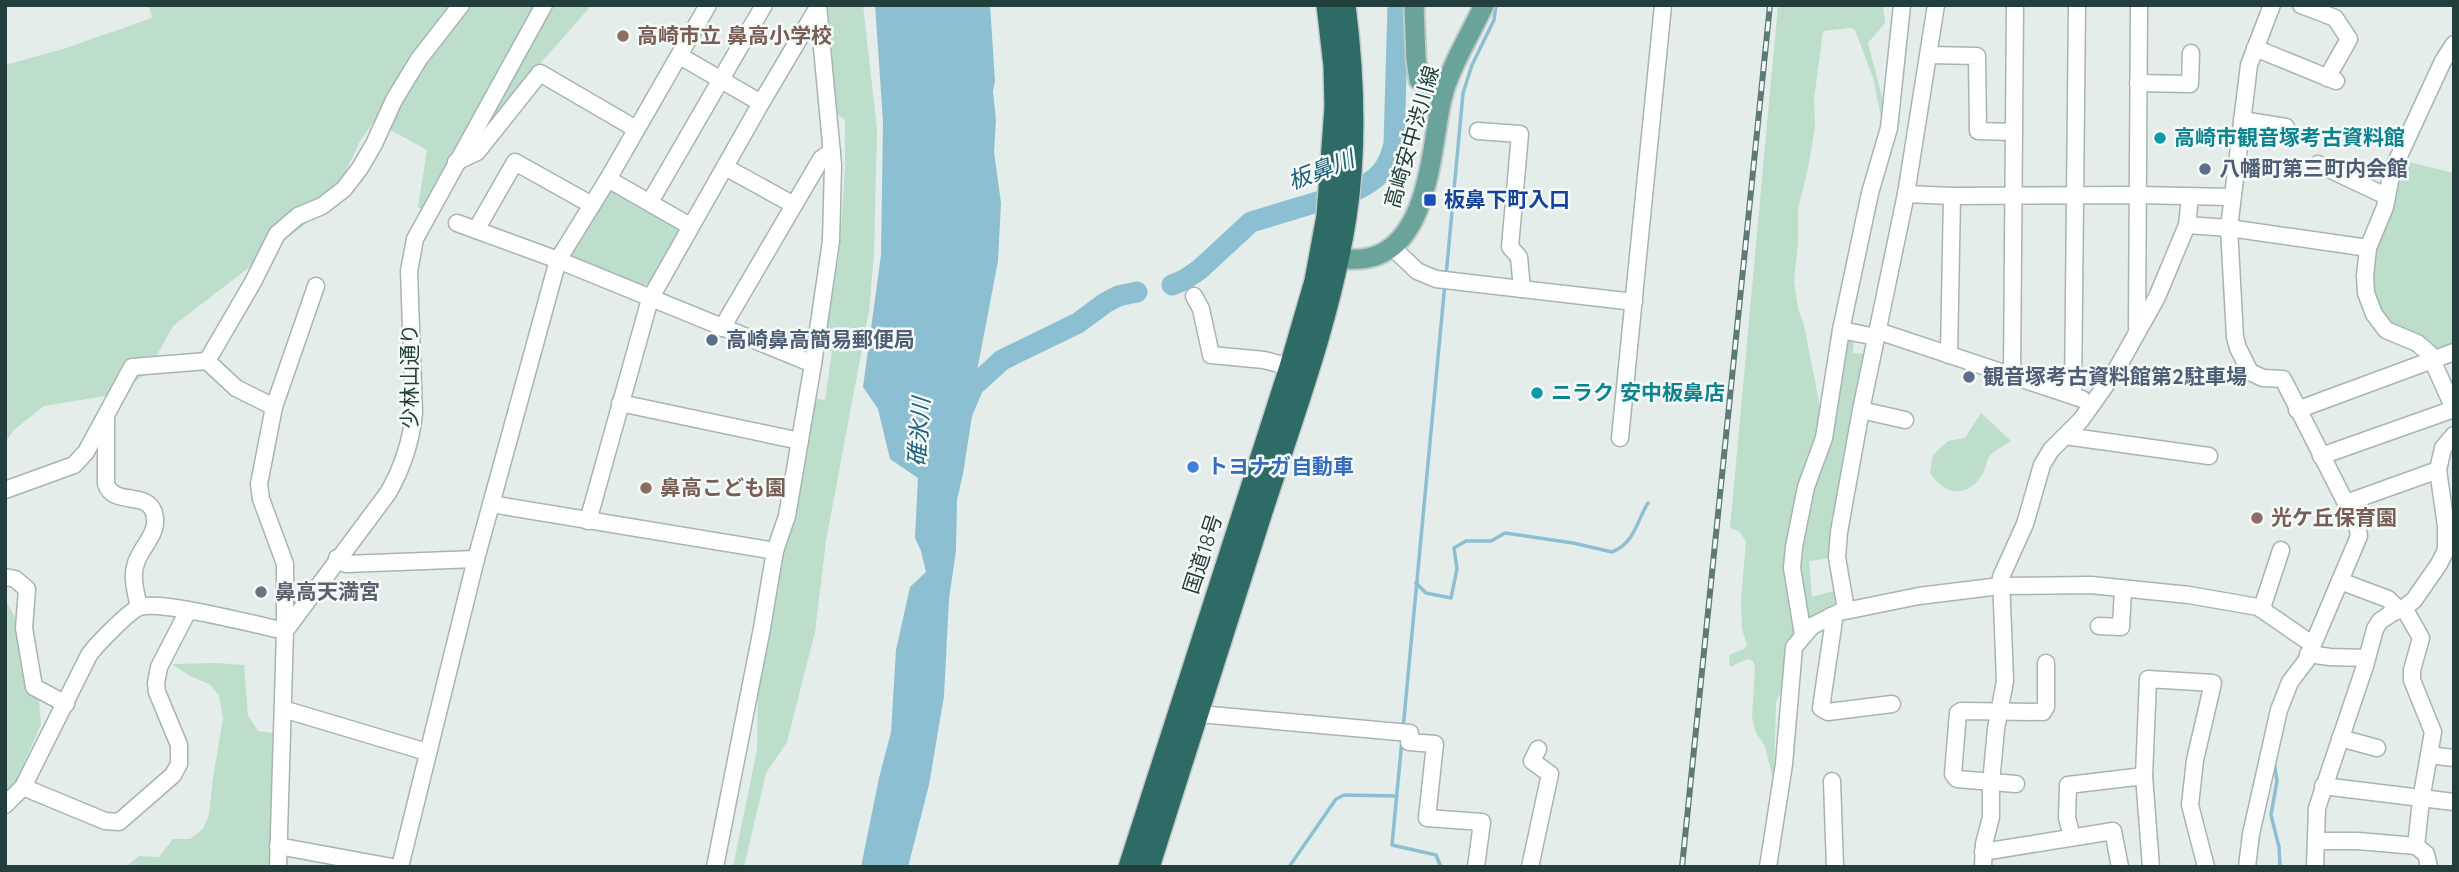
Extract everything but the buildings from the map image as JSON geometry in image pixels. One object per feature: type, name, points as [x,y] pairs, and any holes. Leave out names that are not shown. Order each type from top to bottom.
[{"type":"highway","points":[[1327,5],[1334,65],[1339,193]]},
{"type":"highway","points":[[1329,256],[1354,124],[1353,80],[1345,5]]},
{"type":"highway","name":"国道18号","points":[[1149,867],[1188,713],[1311,293],[1329,256]]},
{"type":"highway","name":"国道18号","points":[[1129,867],[1188,713],[1311,360],[1329,256]]},
{"type":"main road","points":[[1414,5],[1419,80],[1443,95]]},
{"type":"main road","name":"高崎安中渋川線","points":[[1329,256],[1359,260],[1373,257],[1391,246],[1410,225],[1420,206],[1443,95],[1484,5]]},
{"type":"street","points":[[207,361],[253,282],[277,234],[298,216],[322,206],[344,189],[374,144],[412,69],[461,5]]},
{"type":"street","name":"少林山通り","points":[[285,631],[388,493],[399,473],[407,451],[414,413],[409,271],[415,239],[544,5]]},
{"type":"street","points":[[400,867],[476,559],[558,260],[708,5]]},
{"type":"street","points":[[650,202],[764,5]]},
{"type":"street","points":[[1620,438],[1663,5]]},
{"type":"street","points":[[1803,635],[1792,568],[1794,547],[1806,487],[1824,438],[1841,330],[1870,193],[1889,128],[1902,5]]},
{"type":"street","points":[[1892,704],[1828,712],[1821,708],[1833,620],[1839,613],[1838,544],[1845,494],[1906,194],[1936,5]]},
{"type":"street","points":[[2012,375],[2015,5]]},
{"type":"street","points":[[2073,395],[2077,5]]},
{"type":"street","points":[[2137,332],[2139,5]]},
{"type":"street","points":[[2247,867],[2251,834],[2279,710],[2290,682],[2306,661],[2359,536],[2357,525],[2297,410],[2287,383],[2283,379],[2263,378],[2250,372],[2235,337],[2229,228],[2231,197],[2249,65],[2272,5]]},
{"type":"street","points":[[2255,48],[2332,80],[2350,39],[2335,18],[2301,5]]},
{"type":"street","points":[[588,521],[650,299],[818,6]]},
{"type":"street","points":[[715,867],[775,551],[788,516],[831,241],[832,151],[818,6]]},
{"type":"street","points":[[2322,456],[2454,409],[2425,348],[2386,330],[2374,314],[2366,293],[2365,276],[2368,248],[2385,207],[2392,171],[2443,61],[2454,44]]},
{"type":"street","points":[[2138,83],[2190,84],[2191,53]]},
{"type":"street","points":[[1930,55],[1977,56],[1978,131],[2014,132]]},
{"type":"street","points":[[680,56],[761,103]]},
{"type":"street","points":[[1895,72],[1927,75]]},
{"type":"street","points":[[456,162],[477,152],[540,73],[636,129]]},
{"type":"street","points":[[2242,120],[2286,127]]},
{"type":"street","points":[[1478,131],[1520,134],[1510,247],[1519,257],[1522,289]]},
{"type":"street","points":[[722,328],[821,159],[832,151]]},
{"type":"street","points":[[476,230],[515,162],[592,205]]},
{"type":"street","points":[[2318,164],[2386,196]]},
{"type":"street","points":[[725,167],[794,205]]},
{"type":"street","points":[[608,179],[690,226]]},
{"type":"street","points":[[1906,194],[1952,197],[2231,197]]},
{"type":"street","points":[[1949,355],[1952,197]]},
{"type":"street","points":[[2120,867],[2113,831],[2072,837],[1983,859],[1991,817],[1996,729],[2006,681],[2000,586],[2001,577],[2025,524],[2042,465],[2050,450],[2081,420],[2115,372],[2157,297],[2187,225],[2190,197]]},
{"type":"street","points":[[457,223],[558,260],[813,364]]},
{"type":"street","points":[[2187,225],[2229,228],[2368,248]]},
{"type":"street","points":[[1391,246],[1427,276],[1634,302]]},
{"type":"street","points":[[278,867],[285,565],[261,499],[259,484],[274,407],[316,286]]},
{"type":"street","points":[[1195,296],[1201,309],[1211,355],[1264,360],[1290,367]]},
{"type":"street","points":[[1841,330],[1877,334],[2093,403]]},
{"type":"street","points":[[2297,410],[2454,352]]},
{"type":"street","points":[[5,490],[74,465],[86,452],[132,367],[207,361],[236,388],[274,407]]},
{"type":"street","points":[[620,402],[800,441]]},
{"type":"street","points":[[1861,410],[1905,420]]},
{"type":"street","points":[[106,415],[108,491],[115,496],[150,504],[154,512],[152,535],[136,561],[134,584],[139,607]]},
{"type":"street","points":[[2315,867],[2317,808],[2375,629],[2380,621],[2401,609],[2424,587],[2450,549],[2438,470],[2443,448],[2454,435]]},
{"type":"street","points":[[2065,436],[2209,456]]},
{"type":"street","points":[[2346,503],[2438,470]]},
{"type":"street","points":[[491,504],[775,551]]},
{"type":"street","points":[[2262,608],[2281,550]]},
{"type":"street","points":[[337,558],[346,564],[476,559]]},
{"type":"street","points":[[5,577],[15,579],[27,589],[24,628],[34,687],[66,704]]},
{"type":"street","points":[[2340,581],[2388,600],[2401,609],[2421,638],[2412,680],[2433,732],[2416,846]]},
{"type":"street","points":[[1768,867],[1784,764],[1794,648],[1812,626],[1839,613],[1919,596],[2000,586],[2091,585],[2189,595],[2262,608],[2310,649],[2330,657],[2366,658]]},
{"type":"street","points":[[2099,626],[2121,627],[2123,589]]},
{"type":"street","points":[[5,804],[23,787],[96,644],[139,607],[167,607],[285,631]]},
{"type":"street","points":[[23,787],[105,821],[119,822],[173,775],[179,764],[179,745],[157,692],[156,683],[159,667],[188,611]]},
{"type":"street","points":[[2016,784],[1957,779],[1953,774],[1958,713],[2043,712],[2046,708],[2046,663]]},
{"type":"street","points":[[2151,867],[2144,776],[2148,679],[2213,683],[2195,760],[2190,805],[2206,867]]},
{"type":"street","points":[[283,709],[427,751]]},
{"type":"street","points":[[1188,713],[1410,733],[1409,742],[1435,744],[1427,818],[1482,822],[1476,867]]},
{"type":"street","points":[[2340,738],[2377,748]]},
{"type":"street","points":[[1530,867],[1550,774],[1532,761],[1538,750]]},
{"type":"street","points":[[2429,755],[2454,758]]},
{"type":"street","points":[[2072,837],[2067,818],[2067,785],[2144,776]]},
{"type":"street","points":[[1832,781],[1835,867]]},
{"type":"street","points":[[2323,786],[2454,802]]},
{"type":"street","points":[[2317,841],[2416,846],[2426,854],[2429,867]]},
{"type":"street","points":[[278,846],[392,867]]},
{"type":"green space","points":[[149,5],[537,5],[421,209],[418,207],[427,150],[374,121],[360,141],[330,205],[173,326],[147,373],[117,394],[44,406],[14,430],[5,442],[5,65],[63,49],[152,18]]},
{"type":"green space","points":[[550,5],[592,5],[538,66],[480,143],[472,143]]},
{"type":"green space","points":[[823,5],[863,5],[877,129],[874,255],[869,311],[826,541],[815,632],[787,742],[766,773],[744,867],[733,867],[757,750],[758,688],[813,398],[825,400],[832,351],[821,349],[839,256],[845,169],[845,120],[836,113]]},
{"type":"green space","points":[[1778,5],[1883,5],[1885,23],[1868,43],[1885,108],[1882,122],[1873,78],[1855,30],[1850,28],[1823,31],[1814,100],[1815,126],[1798,209],[1794,281],[1819,402],[1819,428],[1790,545],[1800,631],[1785,684],[1776,702],[1774,784],[1765,746],[1756,733],[1752,717],[1755,668],[1753,661],[1747,659],[1730,667],[1729,655],[1747,645],[1742,629],[1741,600],[1746,541],[1739,531],[1730,528]]},
{"type":"green space","points":[[2404,162],[2454,173],[2454,348],[2437,355],[2385,323],[2376,307],[2371,287],[2371,266],[2380,221]]},
{"type":"green space","points":[[613,190],[677,226],[680,233],[652,283],[643,285],[572,258],[570,251],[607,191]]},
{"type":"green space","points":[[1854,335],[1853,353],[1868,354],[1832,558],[1809,561],[1812,597],[1837,590],[1838,605],[1805,622],[1796,567],[1842,338]]},
{"type":"green space","points":[[1981,413],[2011,441],[1991,455],[1983,473],[1970,487],[1964,490],[1949,490],[1930,473],[1933,455],[1948,441],[1965,438]]},
{"type":"green space","points":[[5,599],[35,653],[41,724],[16,782],[5,794]]},
{"type":"green space","points":[[172,664],[244,665],[248,715],[258,731],[273,733],[269,867],[126,867],[139,856],[159,857],[173,839],[190,839],[203,829],[209,815],[223,719],[219,695],[209,684]]},
{"type":"water","name":"碓氷川","points":[[875,5],[990,5],[995,81],[994,152],[1001,203],[998,261],[977,371],[978,382],[984,388],[972,416],[957,500],[956,551],[949,599],[944,696],[929,785],[908,867],[861,867],[891,732],[896,650],[910,587],[926,572],[915,538],[918,478],[890,459],[878,409],[863,387],[881,255],[883,121]]},
{"type":"waterway","name":"板鼻川","points":[[1172,285],[1199,270],[1251,222],[1354,191],[1369,183],[1385,167],[1394,144],[1398,5]]},
{"type":"waterway","points":[[1446,276],[1463,93],[1472,65],[1494,20],[1496,5]]},
{"type":"waterway","points":[[1403,729],[1445,283]]},
{"type":"waterway","name":"板鼻川","points":[[954,396],[978,382],[1002,360],[1078,323],[1118,296],[1137,292]]},
{"type":"waterway","points":[[1416,583],[1426,593],[1451,598],[1457,569],[1454,548],[1466,541],[1491,541],[1505,533],[1612,552],[1631,537],[1648,503]]},
{"type":"waterway","points":[[1402,740],[1392,845],[1436,855],[1441,867]]},
{"type":"waterway","points":[[2274,761],[2277,781],[2271,815],[2279,847],[2280,867]]},
{"type":"waterway","points":[[1289,867],[1336,799],[1344,795],[1397,796]]},
{"type":"railway","points":[[1682,867],[1770,5]]},
{"type":"place","name":"高崎市立 鼻高小学校","points":[[623,36]]},
{"type":"place","name":"高崎市観音塚考古資料館","points":[[2160,138]]},
{"type":"place","name":"八幡町第三町内会館","points":[[2205,169]]},
{"type":"place","name":"板鼻下町入口","points":[[1430,200]]},
{"type":"place","name":"高崎鼻高簡易郵便局","points":[[712,340]]},
{"type":"place","name":"観音塚考古資料館第2駐車場","points":[[1969,377]]},
{"type":"place","name":"ニラク 安中板鼻店","points":[[1537,393]]},
{"type":"place","name":"トヨナガ自動車","points":[[1193,467]]},
{"type":"place","name":"鼻高こども園","points":[[646,488]]},
{"type":"place","name":"光ケ丘保育園","points":[[2257,518]]},
{"type":"place","name":"鼻高天満宮","points":[[261,592]]}]
